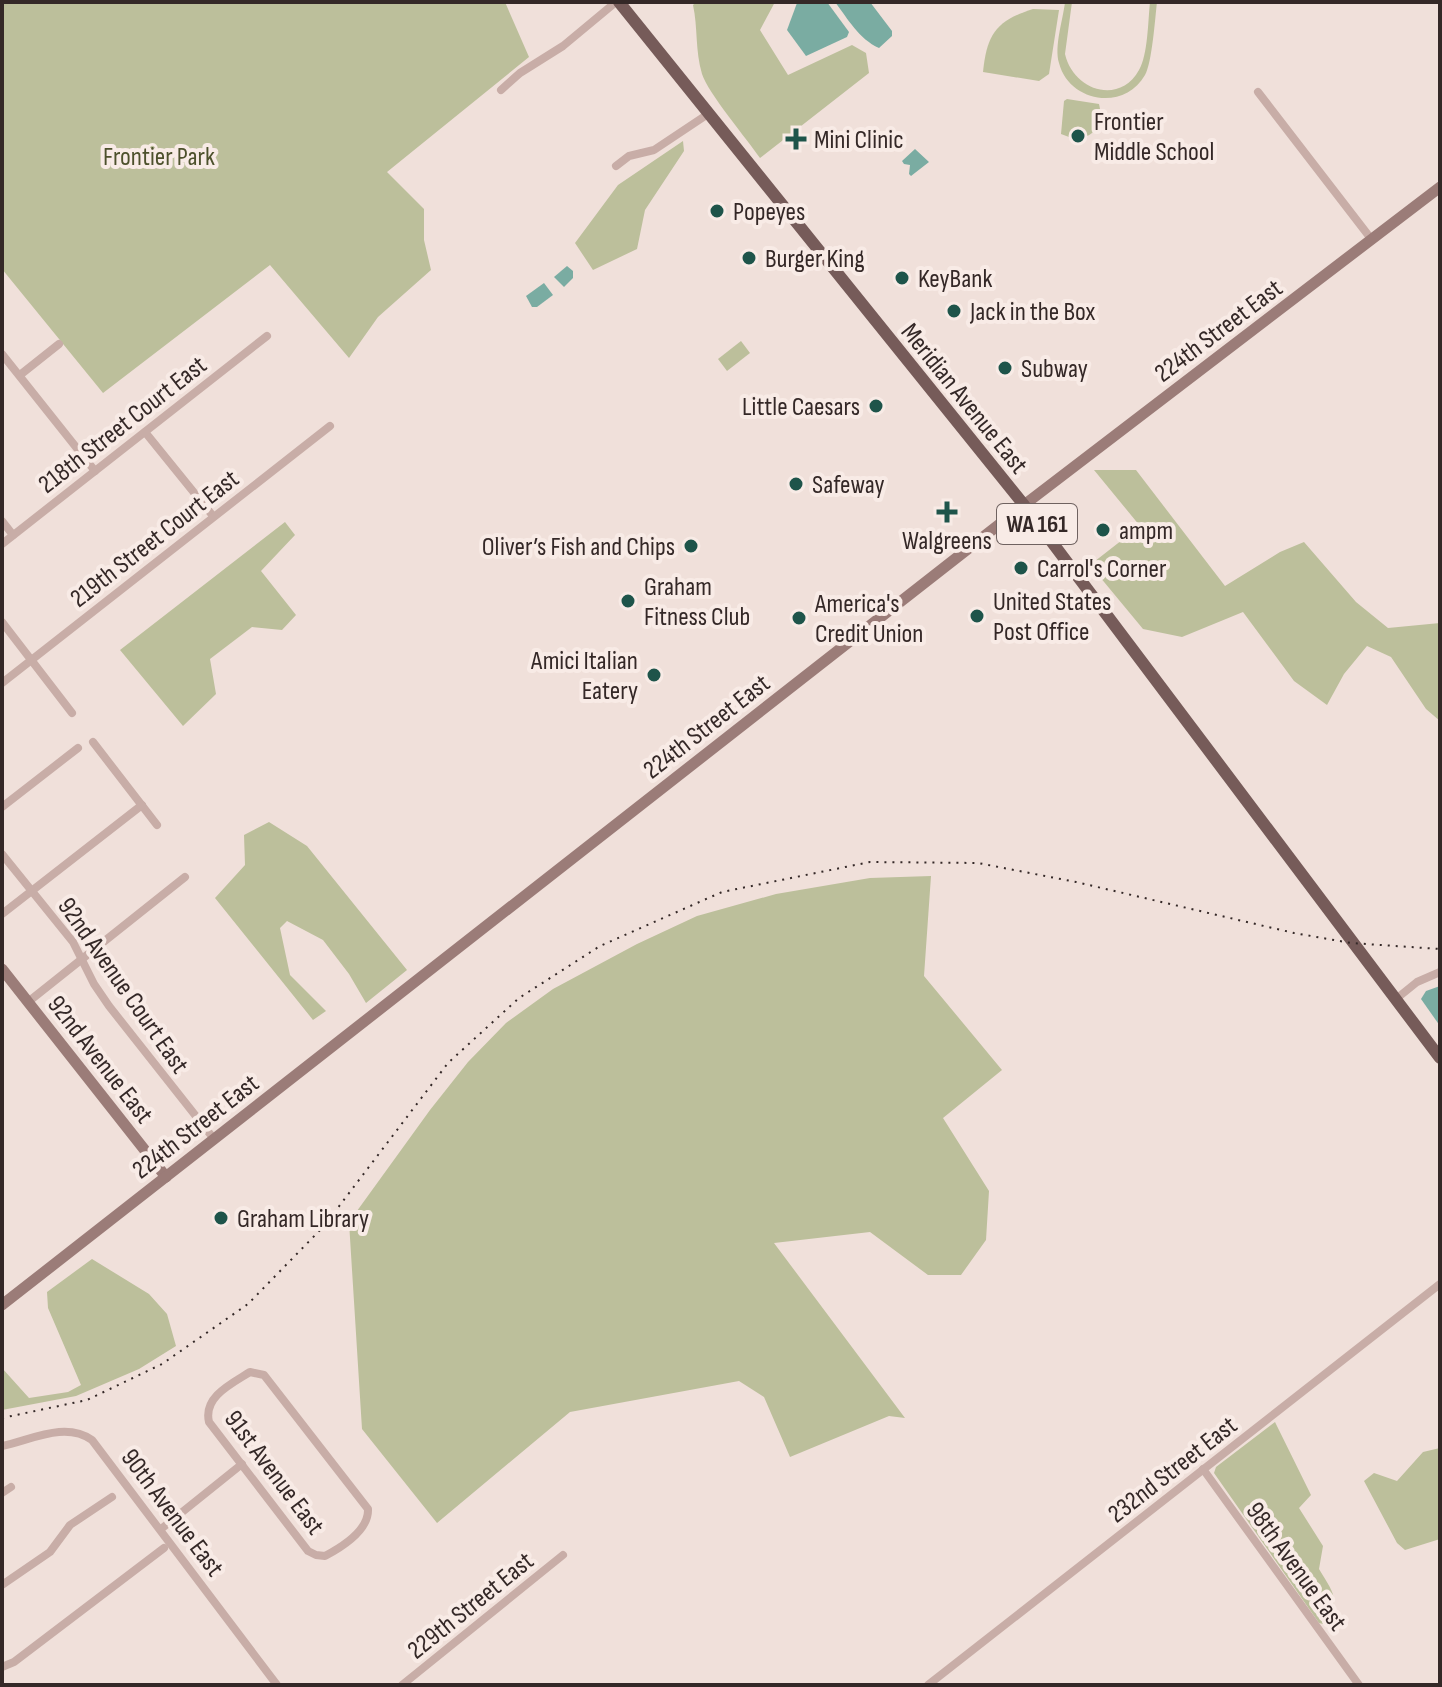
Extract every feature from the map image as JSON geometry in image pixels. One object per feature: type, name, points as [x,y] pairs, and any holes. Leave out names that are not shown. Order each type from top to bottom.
[{"type":"main road","name":"Meridian Avenue East","points":[[618,2],[1024,505],[1440,1058]]},
{"type":"main road","name":"224th Street East","points":[[2,1305],[1024,505],[1440,187]]},
{"type":"main road","name":"92nd Avenue East","points":[[2,969],[166,1177]]},
{"type":"street","points":[[501,90],[618,2]]},
{"type":"street","points":[[1258,92],[1372,240]]},
{"type":"street","points":[[616,166],[629,156],[654,150],[708,114]]},
{"type":"street","name":"218th Street Court East","points":[[2,544],[267,336]]},
{"type":"street","points":[[20,375],[59,344]]},
{"type":"street","points":[[2,354],[95,471]]},
{"type":"street","name":"219th Street Court East","points":[[2,683],[330,426]]},
{"type":"street","points":[[145,432],[213,516]]},
{"type":"street","points":[[2,521],[13,535]]},
{"type":"street","points":[[2,622],[72,713]]},
{"type":"street","points":[[93,742],[157,825]]},
{"type":"street","points":[[2,807],[78,748]]},
{"type":"street","points":[[2,914],[142,805]]},
{"type":"street","name":"92nd Avenue Court East","points":[[2,854],[82,957],[94,984],[109,1006],[214,1139]]},
{"type":"street","points":[[28,1002],[185,877]]},
{"type":"street","points":[[1396,999],[1417,982],[1440,972]]},
{"type":"street","name":"232nd Street East","points":[[928,1685],[1440,1284]]},
{"type":"street","name":"91st Avenue East","points":[[255,1372],[264,1375],[287,1402],[358,1493],[368,1509],[368,1518],[359,1532],[325,1556],[318,1556],[303,1545],[242,1464],[209,1422],[207,1407],[219,1393],[246,1374],[255,1372]]},
{"type":"street","name":"90th Avenue East","points":[[2,1446],[54,1433],[79,1432],[99,1448],[277,1685]]},
{"type":"street","points":[[161,1529],[242,1464]]},
{"type":"street","name":"98th Avenue East","points":[[1203,1469],[1359,1685]]},
{"type":"street","points":[[2,1493],[11,1487]]},
{"type":"street","points":[[2,1585],[50,1552],[70,1525],[112,1497]]},
{"type":"street","points":[[2,1667],[14,1662],[164,1548]]},
{"type":"street","name":"229th Street East","points":[[402,1685],[563,1555]]},
{"type":"green space","name":"Frontier Park","points":[[2,2],[505,2],[529,57],[387,172],[424,209],[424,240],[431,270],[378,317],[349,358],[270,265],[103,393],[2,269]]},
{"type":"green space","points":[[696,2],[775,2],[760,30],[788,75],[852,45],[866,53],[869,73],[760,158],[702,74],[693,5]]},
{"type":"green space","points":[[1065,2],[1072,2],[1065,54],[1070,66],[1077,77],[1087,84],[1109,90],[1120,88],[1139,70],[1146,47],[1150,2],[1157,2],[1150,61],[1136,87],[1111,98],[1098,98],[1074,87],[1059,63],[1059,33]]},
{"type":"green space","points":[[1033,9],[1059,10],[1049,74],[1039,81],[983,72],[987,48],[996,31],[1010,19]]},
{"type":"green space","points":[[1064,101],[1099,104],[1100,123],[1090,135],[1077,140],[1061,134]]},
{"type":"green space","points":[[683,141],[684,151],[645,210],[637,249],[593,270],[575,243],[618,185]]},
{"type":"green space","points":[[741,341],[750,353],[727,371],[718,359]]},
{"type":"green space","points":[[1094,470],[1136,470],[1225,586],[1280,552],[1304,542],[1356,602],[1388,628],[1440,623],[1440,721],[1426,709],[1391,657],[1367,646],[1344,674],[1327,705],[1294,681],[1243,612],[1182,637],[1143,629],[1090,565],[1140,526]]},
{"type":"green space","points":[[285,522],[295,535],[261,571],[296,615],[282,630],[252,627],[210,659],[216,694],[183,726],[120,650]]},
{"type":"green space","points":[[269,822],[307,846],[407,970],[366,1003],[323,940],[287,921],[280,928],[290,975],[326,1011],[313,1020],[215,898],[245,865],[244,835]]},
{"type":"green space","points":[[931,876],[924,976],[1002,1070],[943,1118],[989,1191],[986,1240],[961,1275],[928,1275],[870,1232],[774,1243],[905,1418],[889,1416],[790,1457],[764,1397],[739,1381],[570,1412],[437,1523],[362,1429],[349,1222],[430,1110],[468,1062],[506,1023],[553,989],[637,944],[697,916],[776,894],[870,878]]},
{"type":"green space","points":[[92,1259],[149,1294],[167,1314],[176,1346],[139,1369],[76,1396],[2,1410],[2,1368],[29,1398],[68,1392],[81,1385],[48,1308],[47,1292]]},
{"type":"green space","points":[[1275,1422],[1311,1495],[1299,1508],[1323,1546],[1319,1569],[1334,1602],[1323,1624],[1319,1623],[1214,1473],[1216,1467]]},
{"type":"green space","points":[[1440,1448],[1440,1539],[1405,1550],[1397,1543],[1364,1481],[1374,1473],[1397,1481],[1423,1452]]},
{"type":"water","points":[[827,2],[849,32],[847,37],[806,56],[787,30],[797,3]]},
{"type":"water","points":[[835,2],[870,2],[892,31],[892,36],[879,48],[872,44],[854,28]]},
{"type":"water","points":[[915,149],[929,162],[911,176],[910,165],[902,161]]},
{"type":"water","points":[[567,266],[573,271],[573,278],[564,287],[554,277]]},
{"type":"water","points":[[544,283],[553,295],[537,307],[532,307],[526,296]]},
{"type":"water","points":[[1440,986],[1440,1026],[1421,999],[1426,991]]},
{"type":"railway","points":[[2,1418],[87,1400],[162,1364],[248,1304],[324,1226],[448,1063],[519,998],[600,946],[722,892],[870,862],[978,863],[1076,882],[1294,933],[1351,943],[1440,949]]},
{"type":"place","name":"Frontier Middle School","points":[[1078,136]]},
{"type":"place","name":"Mini Clinic","points":[[796,139]]},
{"type":"place","name":"Popeyes","points":[[717,211]]},
{"type":"place","name":"Burger King","points":[[749,258]]},
{"type":"place","name":"KeyBank","points":[[902,278]]},
{"type":"place","name":"Jack in the Box","points":[[954,311]]},
{"type":"place","name":"Subway","points":[[1005,368]]},
{"type":"place","name":"Little Caesars","points":[[876,406]]},
{"type":"place","name":"Safeway","points":[[796,484]]},
{"type":"place","name":"Walgreens","points":[[947,512]]},
{"type":"place","name":"ampm","points":[[1103,530]]},
{"type":"place","name":"Oliver’s Fish and Chips","points":[[691,546]]},
{"type":"place","name":"Carrol's Corner","points":[[1021,568]]},
{"type":"place","name":"Graham Fitness Club","points":[[628,601]]},
{"type":"place","name":"United States Post Office","points":[[977,616]]},
{"type":"place","name":"America's Credit Union","points":[[799,618]]},
{"type":"place","name":"Amici Italian Eatery","points":[[654,675]]},
{"type":"place","name":"Graham Library","points":[[221,1218]]}]
